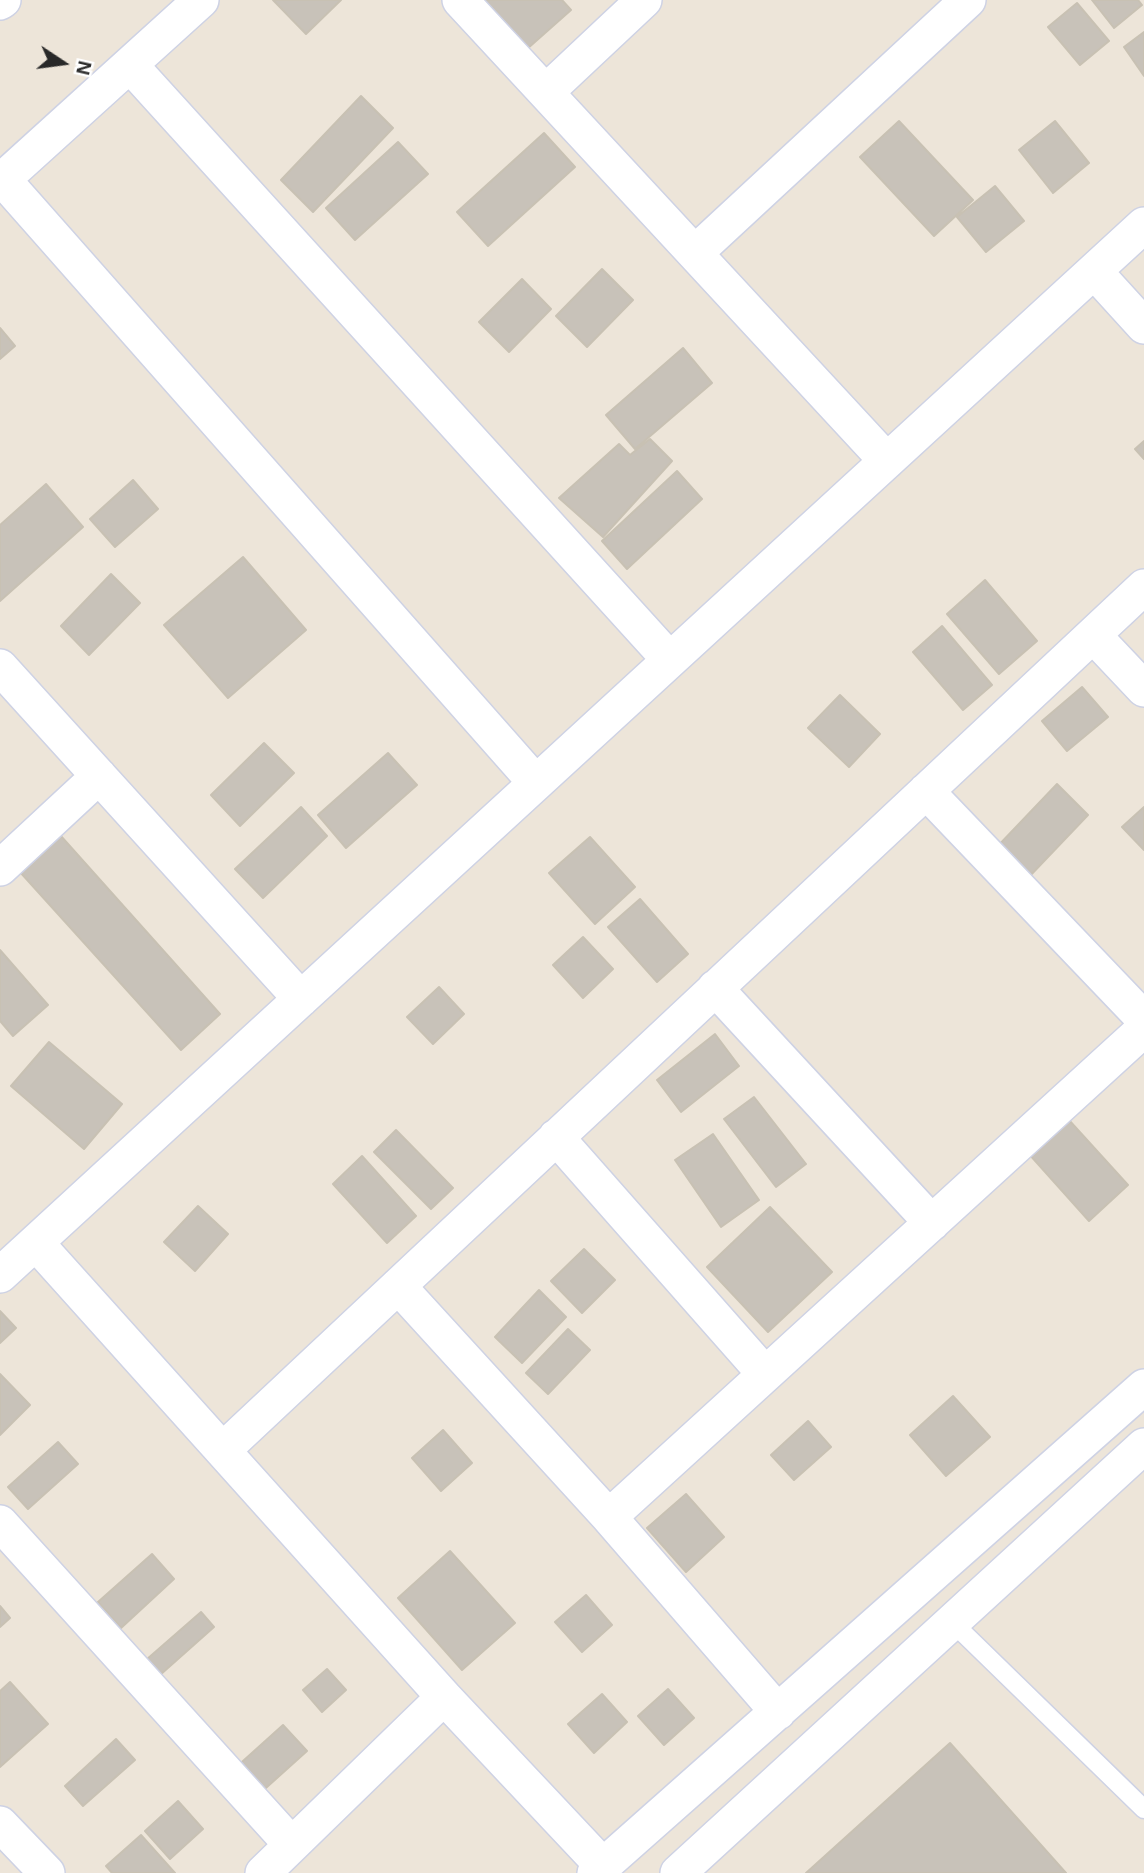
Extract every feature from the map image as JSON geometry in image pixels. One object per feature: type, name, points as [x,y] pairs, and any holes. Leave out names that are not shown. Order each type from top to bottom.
[{"type":"street","points":[[201,0],[1,179],[536,783]]},
{"type":"street","points":[[460,0],[887,461]]},
{"type":"street","points":[[546,92],[644,0]]},
{"type":"street","points":[[695,253],[968,0]]},
{"type":"street","points":[[130,65],[670,660]]},
{"type":"street","points":[[0,1275],[1144,225]]},
{"type":"street","points":[[1094,271],[1144,326]]},
{"type":"street","points":[[223,1450],[1144,587]]},
{"type":"street","points":[[1093,635],[1144,690]]},
{"type":"street","points":[[0,667],[300,999]]},
{"type":"street","points":[[0,867],[99,776]]},
{"type":"street","points":[[926,791],[1144,1018]]},
{"type":"street","points":[[715,988],[932,1223]]},
{"type":"street","points":[[609,1517],[1144,1029]]},
{"type":"street","points":[[556,1137],[765,1374]]},
{"type":"street","points":[[36,1242],[599,1870],[1144,1387]]},
{"type":"street","points":[[398,1286],[609,1517],[778,1712]]},
{"type":"street","points":[[678,1873],[1144,1446]]},
{"type":"street","points":[[0,1523],[291,1844]]},
{"type":"street","points":[[876,1626],[907,1662]]},
{"type":"street","points":[[263,1873],[444,1697]]},
{"type":"street","points":[[0,1824],[47,1873]]},
{"type":"lane","points":[[951,1622],[1144,1809]]},
{"type":"building","points":[[273,0],[341,0],[306,34]]},
{"type":"building","points":[[484,0],[562,0],[571,10],[527,49]]},
{"type":"building","points":[[1092,0],[1138,0],[1142,5],[1114,28]]},
{"type":"building","points":[[1077,3],[1109,41],[1080,65],[1048,27]]},
{"type":"building","points":[[1144,32],[1144,76],[1124,47]]},
{"type":"building","points":[[361,96],[393,128],[313,212],[281,180]]},
{"type":"building","points":[[899,121],[973,200],[934,236],[860,157]]},
{"type":"building","points":[[1055,121],[1089,163],[1053,193],[1019,150]]},
{"type":"building","points":[[544,133],[575,167],[488,246],[457,212]]},
{"type":"building","points":[[398,142],[428,174],[355,240],[326,208]]},
{"type":"building","points":[[995,186],[1024,221],[986,252],[957,217]]},
{"type":"building","points":[[602,269],[633,300],[587,347],[556,316]]},
{"type":"building","points":[[522,279],[551,309],[509,352],[479,322]]},
{"type":"building","points":[[0,328],[15,346],[0,359]]},
{"type":"building","points":[[683,348],[712,383],[635,449],[606,415]]},
{"type":"building","points":[[650,439],[672,461],[603,537],[559,498],[619,444],[630,455]]},
{"type":"building","points":[[1144,441],[1144,459],[1135,449]]},
{"type":"building","points":[[677,471],[702,499],[627,569],[602,541]]},
{"type":"building","points":[[133,480],[158,509],[115,547],[90,519]]},
{"type":"building","points":[[46,484],[83,527],[0,601],[0,525]]},
{"type":"building","points":[[243,557],[306,630],[228,698],[164,625]]},
{"type":"building","points":[[111,574],[140,603],[89,655],[61,626]]},
{"type":"building","points":[[985,580],[1037,641],[999,674],[947,614]]},
{"type":"building","points":[[942,626],[992,685],[963,710],[913,652]]},
{"type":"building","points":[[1082,687],[1108,717],[1067,751],[1042,721]]},
{"type":"building","points":[[840,695],[880,734],[849,767],[808,728]]},
{"type":"building","points":[[264,743],[294,773],[240,826],[211,795]]},
{"type":"building","points":[[388,753],[417,785],[346,848],[318,815]]},
{"type":"building","points":[[1057,784],[1088,815],[1027,879],[995,849]]},
{"type":"building","points":[[301,807],[327,836],[263,898],[235,869]]},
{"type":"building","points":[[1144,807],[1144,850],[1122,827]]},
{"type":"building","points":[[60,835],[220,1014],[181,1050],[20,872]]},
{"type":"building","points":[[590,837],[635,887],[595,924],[549,873]]},
{"type":"building","points":[[640,899],[688,954],[657,982],[608,927]]},
{"type":"building","points":[[583,937],[613,969],[583,998],[553,965]]},
{"type":"building","points":[[0,950],[48,1005],[13,1036],[0,1021]]},
{"type":"building","points":[[439,987],[464,1014],[433,1044],[407,1017]]},
{"type":"building","points":[[715,1034],[739,1066],[681,1112],[657,1080]]},
{"type":"building","points":[[49,1042],[122,1104],[84,1149],[11,1086]]},
{"type":"building","points":[[754,1097],[806,1164],[776,1187],[724,1119]]},
{"type":"building","points":[[1068,1119],[1128,1185],[1089,1221],[1029,1154]]},
{"type":"building","points":[[396,1130],[453,1188],[431,1209],[374,1152]]},
{"type":"building","points":[[713,1134],[759,1200],[721,1227],[675,1160]]},
{"type":"building","points":[[362,1156],[416,1216],[387,1243],[333,1184]]},
{"type":"building","points":[[198,1206],[228,1234],[195,1271],[164,1242]]},
{"type":"building","points":[[770,1207],[832,1272],[768,1332],[707,1267]]},
{"type":"building","points":[[584,1249],[615,1280],[582,1313],[551,1281]]},
{"type":"building","points":[[539,1290],[566,1317],[522,1363],[495,1337]]},
{"type":"building","points":[[0,1311],[16,1328],[0,1343]]},
{"type":"building","points":[[568,1329],[590,1350],[548,1394],[526,1373]]},
{"type":"building","points":[[0,1374],[30,1405],[0,1435]]},
{"type":"building","points":[[953,1396],[990,1437],[946,1476],[910,1435]]},
{"type":"building","points":[[808,1421],[831,1447],[794,1480],[771,1455]]},
{"type":"building","points":[[443,1430],[472,1463],[441,1491],[412,1458]]},
{"type":"building","points":[[58,1442],[78,1464],[28,1509],[8,1487]]},
{"type":"building","points":[[686,1494],[724,1537],[686,1572],[647,1528]]},
{"type":"building","points":[[450,1551],[515,1623],[462,1670],[398,1598]]},
{"type":"building","points":[[152,1554],[174,1579],[121,1628],[98,1602]]},
{"type":"building","points":[[586,1595],[612,1625],[582,1652],[555,1622]]},
{"type":"building","points":[[0,1606],[10,1618],[0,1627]]},
{"type":"building","points":[[201,1612],[214,1627],[160,1675],[146,1660]]},
{"type":"building","points":[[327,1669],[346,1690],[322,1712],[303,1690]]},
{"type":"building","points":[[10,1682],[48,1724],[0,1767],[0,1691]]},
{"type":"building","points":[[668,1689],[694,1718],[664,1745],[638,1716]]},
{"type":"building","points":[[602,1694],[627,1722],[594,1753],[568,1724]]},
{"type":"building","points":[[283,1725],[307,1751],[257,1796],[233,1770]]},
{"type":"building","points":[[116,1739],[135,1760],[83,1806],[65,1786]]},
{"type":"building","points":[[950,1743],[1066,1873],[806,1873]]},
{"type":"building","points":[[178,1801],[203,1829],[170,1859],[145,1831]]},
{"type":"building","points":[[141,1835],[175,1873],[112,1873],[106,1866]]}]
